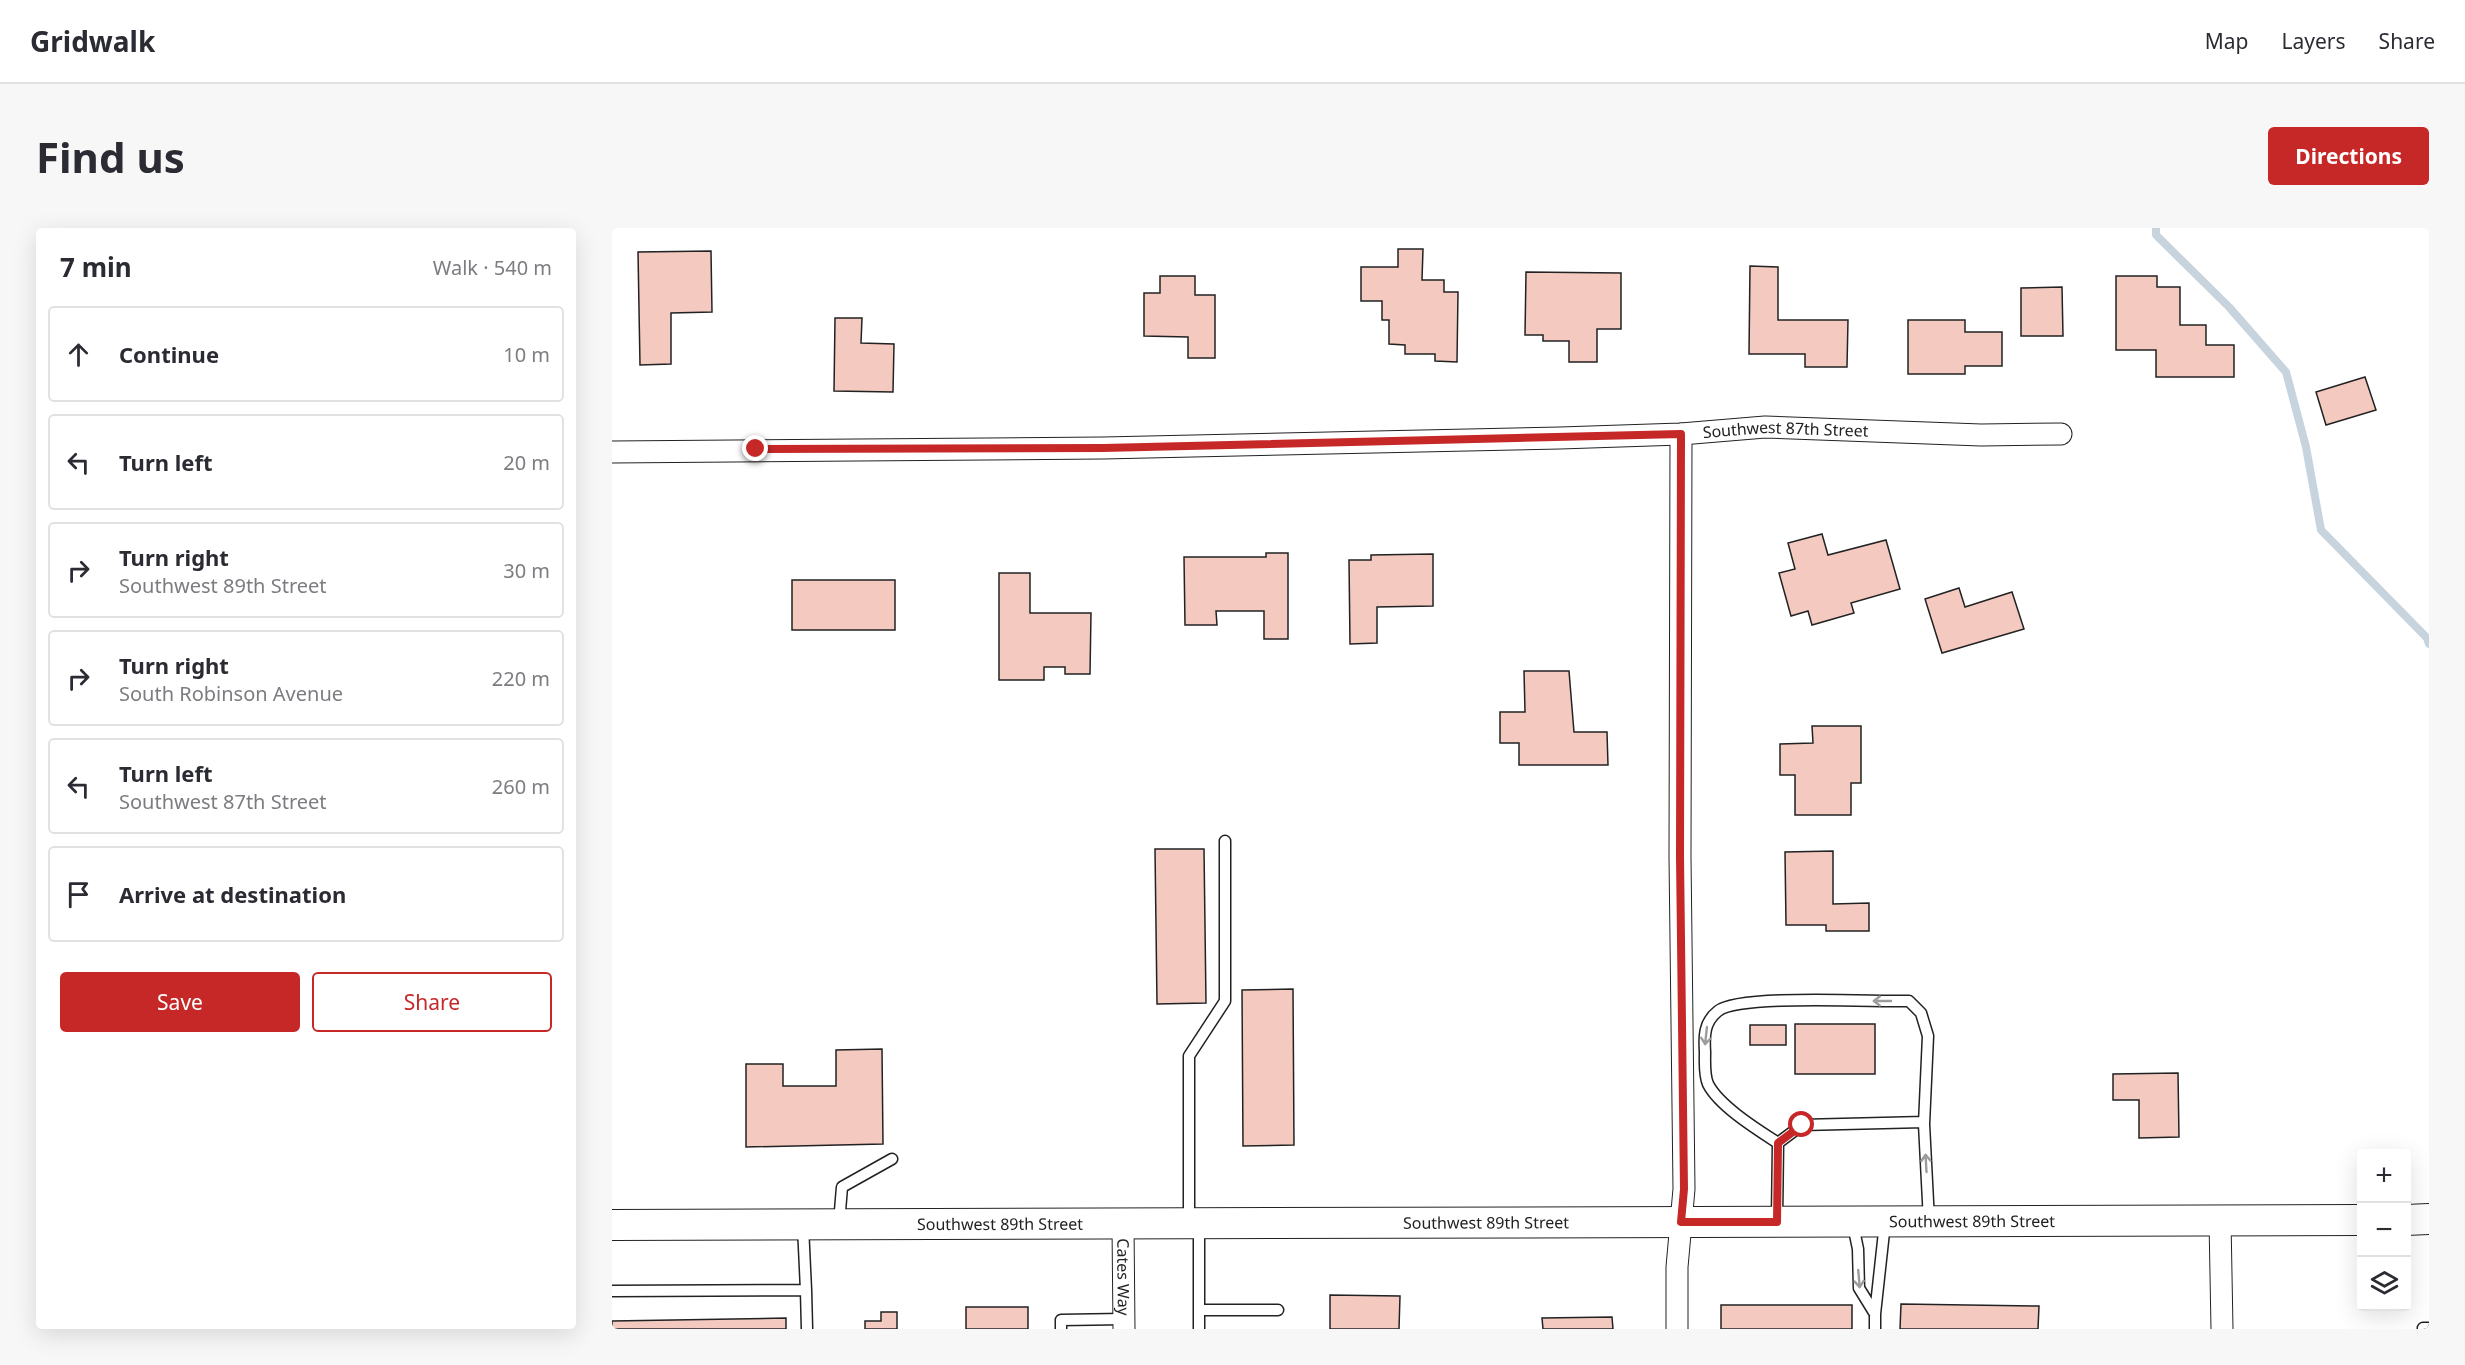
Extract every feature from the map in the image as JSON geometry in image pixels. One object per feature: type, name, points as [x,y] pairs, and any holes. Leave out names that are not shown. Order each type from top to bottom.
[{"type":"main road","name":"Southwest 89th Street","points":[[612,1225],[2357,1220]]},
{"type":"main road","points":[[2411,1220],[2429,1220]]},
{"type":"street","name":"Southwest 87th Street","points":[[612,452],[1103,448],[1681,434],[1765,427],[1981,435],[2061,434]]},
{"type":"street","points":[[1677,1329],[1677,1267],[1684,1189],[1680,857],[1681,434]]},
{"type":"street","points":[[2220,1220],[2222,1329]]},
{"type":"street","name":"Cates Way","points":[[1123,1225],[1124,1324]]},
{"type":"lane","points":[[1199,1329],[1189,1056],[1225,1001],[1225,841]]},
{"type":"lane","points":[[1778,1143],[1740,1118],[1709,1086],[1704,1036],[1708,1022],[1718,1011],[1730,1004],[1765,1000],[1909,1001],[1921,1013],[1928,1036],[1924,1122],[1929,1221]]},
{"type":"lane","points":[[1778,1143],[1802,1125],[1924,1122]]},
{"type":"lane","points":[[1777,1222],[1778,1143]]},
{"type":"lane","points":[[839,1226],[842,1187],[892,1159]]},
{"type":"lane","points":[[1852,1221],[1857,1249],[1859,1288],[1875,1314]]},
{"type":"lane","points":[[1875,1329],[1885,1221]]},
{"type":"lane","points":[[803,1226],[807,1329]]},
{"type":"lane","points":[[612,1291],[806,1290]]},
{"type":"lane","points":[[1199,1310],[1278,1310]]},
{"type":"lane","points":[[1061,1329],[1061,1320],[1124,1324]]},
{"type":"lane","points":[[2423,1329],[2429,1328]]},
{"type":"building","points":[[1398,249],[1423,249],[1422,280],[1444,280],[1444,292],[1458,292],[1457,362],[1435,361],[1435,354],[1405,354],[1405,345],[1389,344],[1389,320],[1382,320],[1382,301],[1361,301],[1361,267],[1398,267]]},
{"type":"building","points":[[711,251],[712,312],[671,313],[671,364],[640,365],[638,252]]},
{"type":"building","points":[[1750,266],[1778,267],[1778,320],[1848,320],[1847,367],[1805,367],[1805,354],[1749,354]]},
{"type":"building","points":[[1526,272],[1621,273],[1621,329],[1597,329],[1597,362],[1569,362],[1569,341],[1543,341],[1543,335],[1525,335]]},
{"type":"building","points":[[1160,276],[1195,276],[1195,295],[1215,295],[1215,358],[1188,358],[1188,337],[1144,336],[1144,293],[1160,293]]},
{"type":"building","points":[[2116,276],[2157,276],[2157,287],[2180,287],[2180,325],[2206,325],[2206,345],[2234,345],[2234,377],[2156,377],[2156,350],[2116,350]]},
{"type":"building","points":[[2062,287],[2063,336],[2021,336],[2021,288]]},
{"type":"building","points":[[835,318],[862,318],[861,343],[894,344],[893,392],[834,391]]},
{"type":"building","points":[[1908,320],[1965,320],[1965,332],[2002,332],[2002,366],[1965,366],[1965,374],[1908,374]]},
{"type":"building","points":[[2365,377],[2376,410],[2326,425],[2316,392]]},
{"type":"building","points":[[1822,534],[1828,555],[1886,540],[1900,589],[1851,603],[1854,613],[1812,625],[1808,611],[1791,616],[1779,573],[1795,569],[1788,543]]},
{"type":"building","points":[[1266,553],[1288,553],[1288,639],[1264,639],[1264,611],[1216,611],[1217,625],[1185,625],[1184,557],[1266,557]]},
{"type":"building","points":[[1433,554],[1433,606],[1377,607],[1377,643],[1350,644],[1349,560],[1371,560],[1371,555]]},
{"type":"building","points":[[999,573],[1030,573],[1030,613],[1091,613],[1090,674],[1065,674],[1065,667],[1044,667],[1044,680],[999,680]]},
{"type":"building","points":[[792,580],[895,580],[895,630],[792,630]]},
{"type":"building","points":[[1959,588],[1965,607],[2012,592],[2024,629],[1942,653],[1925,599]]},
{"type":"building","points":[[1524,671],[1569,671],[1574,732],[1607,732],[1608,765],[1519,765],[1519,743],[1500,743],[1500,712],[1525,712]]},
{"type":"building","points":[[1812,726],[1861,726],[1861,783],[1851,783],[1851,815],[1795,815],[1795,775],[1780,775],[1780,744],[1813,743]]},
{"type":"building","points":[[1155,849],[1204,849],[1206,1003],[1157,1004]]},
{"type":"building","points":[[1833,851],[1833,904],[1869,903],[1869,931],[1826,931],[1826,925],[1786,925],[1785,852]]},
{"type":"building","points":[[1293,989],[1294,1145],[1243,1146],[1242,990]]},
{"type":"building","points":[[1795,1024],[1875,1024],[1875,1074],[1795,1074]]},
{"type":"building","points":[[1750,1025],[1786,1025],[1786,1045],[1750,1045]]},
{"type":"building","points":[[882,1049],[883,1144],[746,1147],[746,1064],[783,1064],[783,1086],[836,1086],[836,1050]]},
{"type":"building","points":[[2178,1073],[2179,1137],[2139,1138],[2139,1100],[2113,1100],[2113,1074]]},
{"type":"building","points":[[1330,1295],[1400,1296],[1399,1329],[1330,1329]]},
{"type":"building","points":[[1901,1304],[2039,1306],[2038,1329],[1900,1329]]},
{"type":"building","points":[[1721,1305],[1852,1305],[1852,1329],[1721,1329]]},
{"type":"building","points":[[966,1307],[1028,1307],[1028,1329],[966,1329]]},
{"type":"building","points":[[881,1312],[897,1312],[897,1329],[865,1329],[865,1321],[881,1321]]},
{"type":"building","points":[[1612,1317],[1613,1329],[1543,1329],[1542,1318]]},
{"type":"building","points":[[786,1318],[786,1329],[612,1329],[612,1321]]},
{"type":"waterway","points":[[2156,228],[2156,235],[2229,307],[2286,372],[2306,447],[2321,530],[2427,638],[2429,644]]},
{"type":"route","points":[[756,449],[1103,448],[1276,442],[1681,434],[1680,857],[1684,1189],[1681,1222],[1777,1222],[1778,1143],[1802,1125]]}]
